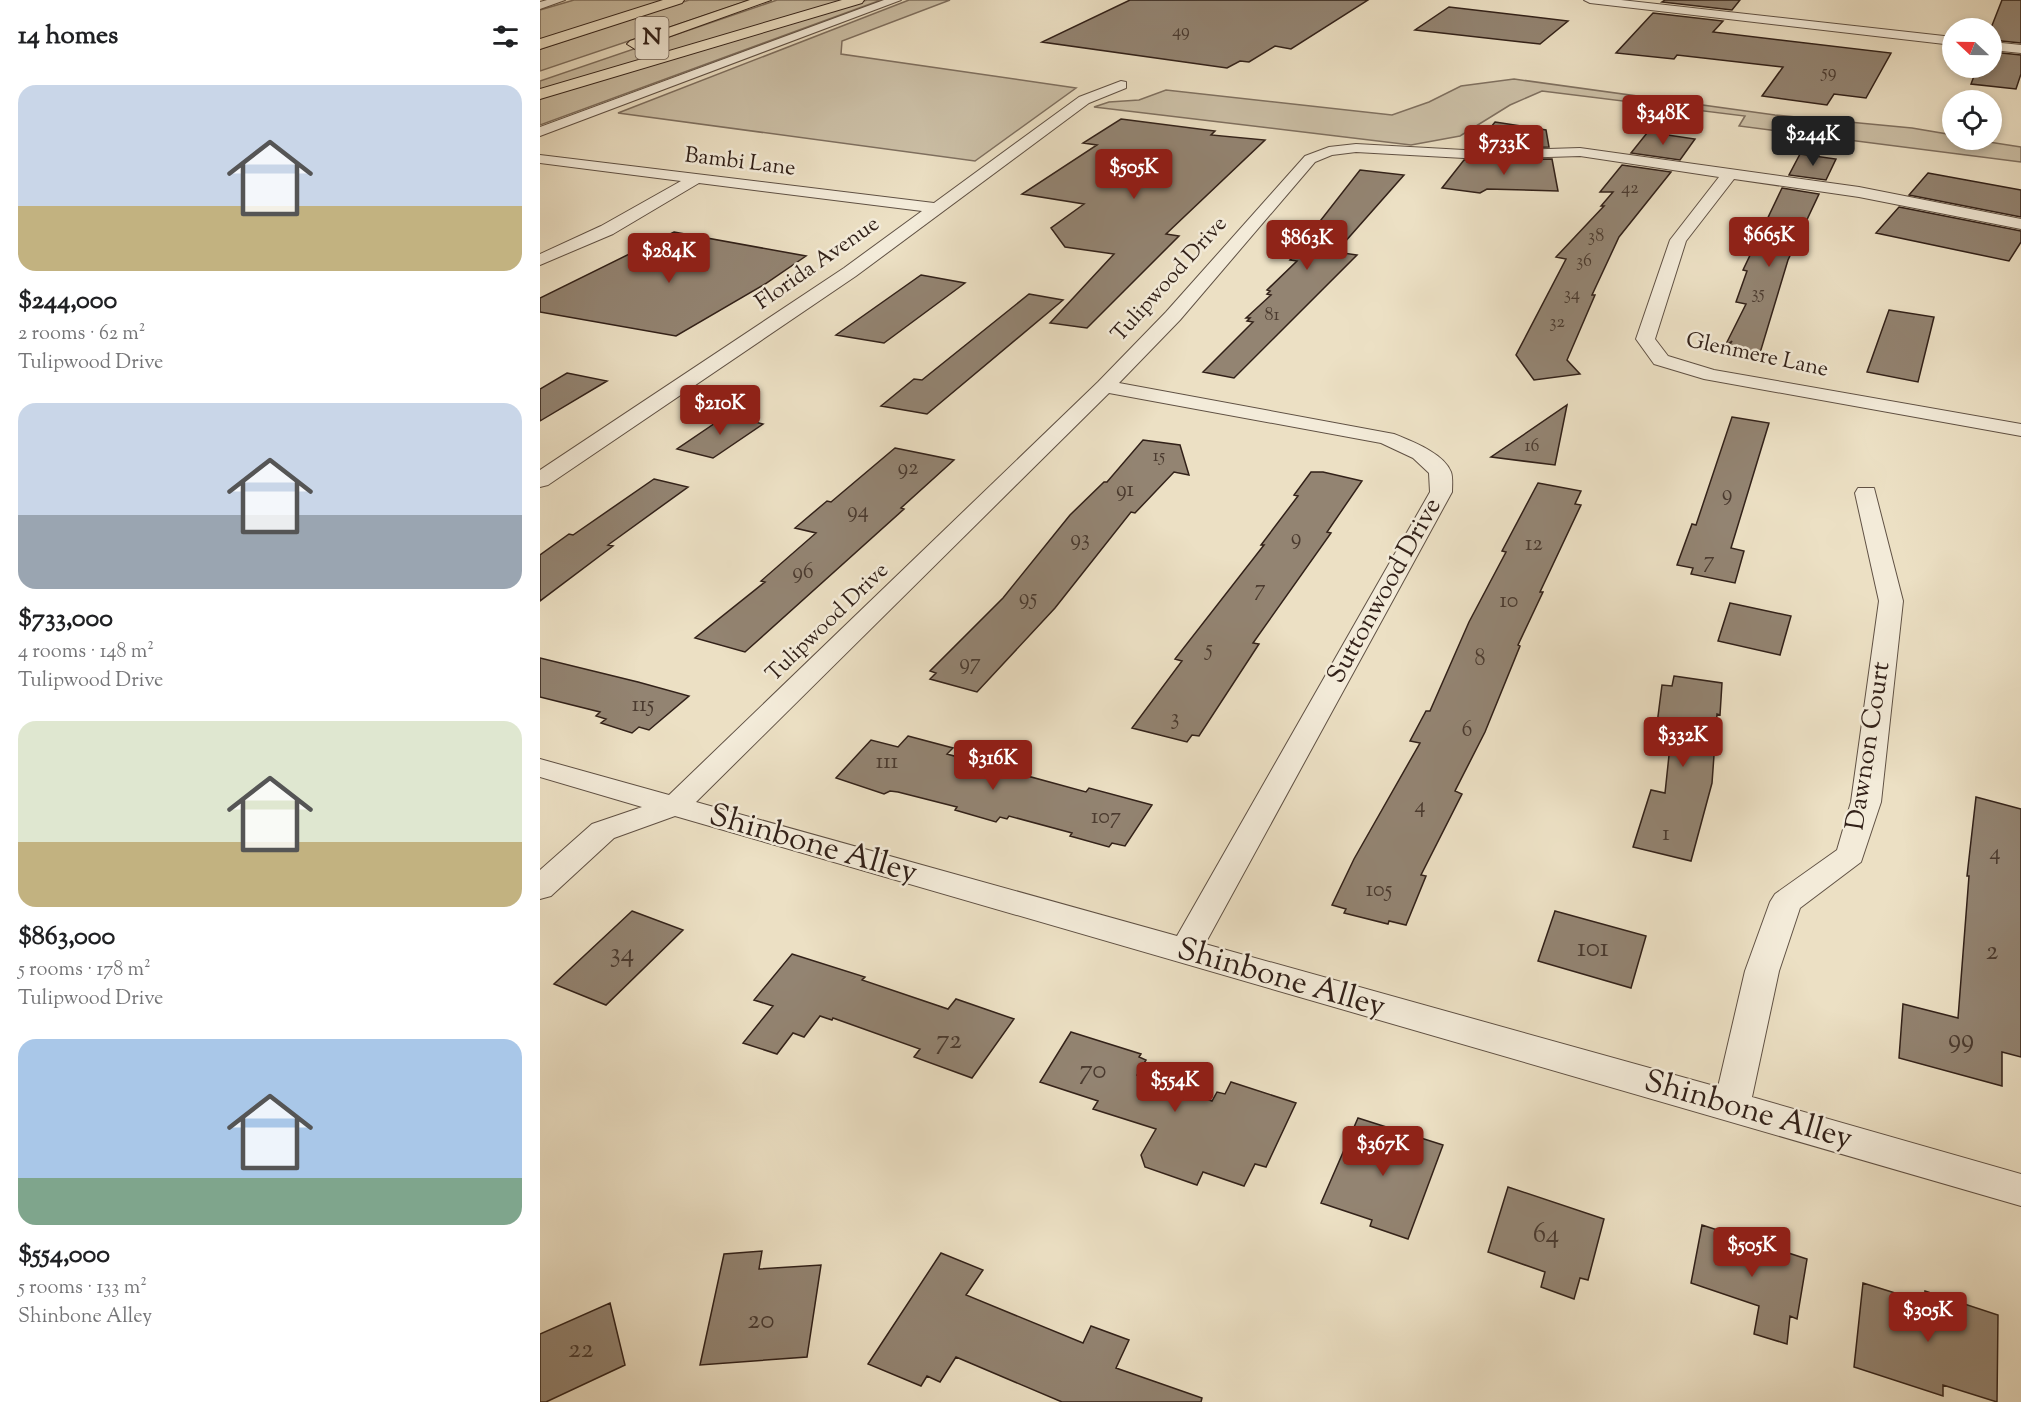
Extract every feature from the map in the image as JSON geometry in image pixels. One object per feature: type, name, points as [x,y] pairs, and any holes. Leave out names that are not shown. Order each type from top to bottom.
[{"type":"highway","name":"N","points":[[540,44],[677,0]]},
{"type":"highway","name":"N","points":[[618,49],[764,0]]},
{"type":"highway","points":[[540,94],[857,0]]},
{"type":"street","points":[[540,6],[559,0]]},
{"type":"street","points":[[540,132],[895,0]]},
{"type":"street","points":[[1590,0],[1942,40]]},
{"type":"street","points":[[2002,47],[2021,49]]},
{"type":"street","name":"Florida Avenue","points":[[540,480],[850,272],[1084,100],[1121,86]]},
{"type":"street","name":"Tulipwood Drive","points":[[675,806],[1105,386],[1173,316],[1310,159],[1329,151],[1378,148],[1482,155],[1580,152],[1859,192],[2021,224]]},
{"type":"street","name":"Bambi Lane","points":[[540,159],[694,180],[935,208]]},
{"type":"street","name":"Glenmere Lane","points":[[1730,172],[1678,240],[1645,339],[1661,360],[1711,375],[2021,430]]},
{"type":"street","points":[[540,260],[607,230],[694,180]]},
{"type":"street","name":"Suttonwood Drive","points":[[1105,386],[1387,438],[1421,453],[1440,472],[1441,492],[1185,952]]},
{"type":"street","name":"Dawnon Court","points":[[1732,1106],[1762,971],[1786,902],[1850,855],[1866,802],[1891,600],[1866,493]]},
{"type":"street","name":"Shinbone Alley","points":[[540,768],[2021,1190]]},
{"type":"street","points":[[540,888],[603,831],[675,806]]},
{"type":"shaded area","points":[[574,0],[666,0],[540,40],[540,10]]},
{"type":"shaded area","points":[[689,0],[750,0],[540,71],[540,49]]},
{"type":"shaded area","points":[[777,0],[851,0],[540,92],[540,81]]},
{"type":"shaded area","points":[[867,0],[881,0],[540,125],[540,97]]},
{"type":"shaded area","points":[[909,0],[950,0],[842,41],[841,54],[1076,88],[975,161],[618,113]]},
{"type":"shaded area","points":[[1514,79],[1775,115],[1912,128],[1942,133],[1942,150],[2002,150],[2002,144],[2021,147],[2021,162],[1739,126],[1745,116],[1542,91],[1510,105],[1460,136],[1411,145],[1094,107],[1109,102],[1139,100],[1166,90],[1392,115],[1429,102],[1461,86]]},
{"type":"building","points":[[1130,0],[1368,0],[1291,49],[1275,46],[1249,62],[1240,61],[1227,68],[1042,42]]},
{"type":"building","points":[[1665,0],[1740,0],[1732,10],[1662,2]]},
{"type":"building","points":[[2002,0],[2021,0],[2021,43],[2002,41],[2002,18],[1995,18]]},
{"type":"building","points":[[1449,7],[1568,21],[1540,44],[1415,30]]},
{"type":"building","points":[[1653,13],[1723,21],[1713,32],[1891,53],[1866,98],[1834,94],[1827,105],[1762,96],[1783,67],[1677,55],[1674,59],[1616,53]]},
{"type":"building","points":[[2002,53],[2021,55],[2021,74],[2016,89],[1971,84],[1973,78],[2002,78]]},
{"type":"building","points":[[1121,119],[1215,131],[1211,135],[1265,140],[1166,234],[1179,236],[1087,328],[1050,323],[1114,254],[1065,247],[1051,228],[1084,204],[1022,194],[1097,145],[1083,143]]},
{"type":"building","points":[[1495,122],[1546,130],[1549,147],[1474,148]]},
{"type":"building","points":[[1647,133],[1695,139],[1680,160],[1631,153]]},
{"type":"building","points":[[1800,154],[1836,159],[1826,180],[1789,175]]},
{"type":"building","points":[[1552,159],[1558,191],[1487,189],[1480,193],[1442,188],[1464,160]]},
{"type":"building","points":[[1622,165],[1671,172],[1619,237],[1592,295],[1595,295],[1567,360],[1580,374],[1534,380],[1516,355],[1566,259],[1556,257],[1604,206],[1601,206],[1613,192],[1600,192]]},
{"type":"building","points":[[1360,170],[1404,175],[1336,252],[1357,255],[1234,378],[1203,372],[1253,322],[1247,321],[1250,318],[1246,318],[1271,295],[1267,294],[1270,291],[1267,290],[1297,261],[1290,260],[1315,234],[1310,234]]},
{"type":"building","points":[[1928,173],[2021,190],[2021,217],[1909,195]]},
{"type":"building","points":[[1782,188],[1819,194],[1788,260],[1760,353],[1728,348],[1732,341],[1725,346],[1746,304],[1736,302],[1747,271],[1743,270]]},
{"type":"building","points":[[1899,207],[2021,231],[2021,242],[2009,261],[1876,233]]},
{"type":"building","points":[[674,232],[806,256],[765,284],[676,336],[540,312],[540,298]]},
{"type":"building","points":[[921,275],[965,283],[884,343],[836,335]]},
{"type":"building","points":[[1029,294],[1063,300],[927,414],[881,406],[914,379],[922,380]]},
{"type":"building","points":[[1889,310],[1934,317],[1918,382],[1867,372]]},
{"type":"building","points":[[567,373],[607,381],[540,421],[540,389]]},
{"type":"building","points":[[1567,405],[1555,465],[1491,457]]},
{"type":"building","points":[[727,415],[763,424],[713,458],[677,449]]},
{"type":"building","points":[[1732,417],[1769,423],[1731,548],[1744,551],[1735,583],[1691,574],[1693,568],[1677,565],[1692,524],[1696,525]]},
{"type":"building","points":[[1143,440],[1180,445],[1189,475],[1174,472],[1135,513],[1131,512],[1055,608],[977,692],[930,679],[936,673],[930,671],[1003,598],[1070,515],[1104,482],[1107,482]]},
{"type":"building","points":[[895,448],[954,460],[901,508],[904,509],[745,652],[695,638],[765,582],[761,581],[816,533],[795,528],[827,501],[831,502]]},
{"type":"building","points":[[1311,472],[1323,472],[1362,481],[1327,532],[1331,533],[1253,643],[1259,644],[1199,736],[1192,735],[1187,742],[1132,728],[1182,661],[1175,659],[1264,545],[1261,545],[1298,496],[1294,495]]},
{"type":"building","points":[[654,479],[688,487],[608,545],[613,546],[540,601],[540,555]]},
{"type":"building","points":[[1538,483],[1581,491],[1575,504],[1581,505],[1540,592],[1543,592],[1518,645],[1520,646],[1485,732],[1455,791],[1462,794],[1421,875],[1426,876],[1406,925],[1389,921],[1388,924],[1344,913],[1346,909],[1332,905],[1354,859],[1420,743],[1410,741],[1426,711],[1430,711],[1469,622],[1506,552],[1502,551]]},
{"type":"building","points":[[1730,603],[1791,616],[1780,655],[1718,641]]},
{"type":"building","points":[[540,658],[689,696],[649,730],[639,727],[632,733],[601,723],[606,719],[596,716],[600,712],[540,697]]},
{"type":"building","points":[[1674,676],[1722,683],[1720,715],[1717,714],[1712,783],[1691,861],[1633,847],[1651,790],[1665,793],[1672,727],[1657,724],[1662,685],[1672,686]]},
{"type":"building","points":[[908,736],[953,748],[947,754],[1086,792],[1089,788],[1152,805],[1125,846],[1112,843],[1109,847],[1070,836],[1072,833],[1009,816],[1007,819],[1000,817],[996,822],[955,810],[957,807],[898,792],[890,791],[884,794],[836,778],[871,740],[898,747]]},
{"type":"building","points":[[1976,797],[2021,809],[2021,1057],[2002,1052],[2002,1086],[1899,1058],[1903,1004],[1958,1018],[1969,876],[1967,876]]},
{"type":"building","points":[[632,911],[683,930],[606,1005],[554,984]]},
{"type":"building","points":[[1555,911],[1646,936],[1631,988],[1538,961]]},
{"type":"building","points":[[792,954],[865,977],[862,980],[948,1009],[956,999],[1014,1019],[972,1078],[914,1057],[920,1049],[833,1018],[832,1020],[820,1016],[804,1037],[793,1033],[777,1054],[743,1043],[773,1006],[754,1000]]},
{"type":"building","points":[[1071,1032],[1141,1054],[1139,1057],[1146,1060],[1137,1075],[1212,1101],[1217,1092],[1225,1094],[1231,1082],[1296,1103],[1266,1167],[1255,1164],[1244,1186],[1203,1172],[1197,1185],[1145,1167],[1141,1155],[1156,1129],[1093,1109],[1098,1101],[1040,1082]]},
{"type":"building","points":[[1358,1118],[1443,1145],[1408,1239],[1370,1226],[1372,1220],[1321,1203]]},
{"type":"building","points":[[1508,1187],[1604,1219],[1588,1280],[1580,1278],[1574,1299],[1541,1287],[1545,1272],[1488,1252]]},
{"type":"building","points":[[1702,1225],[1807,1259],[1797,1319],[1790,1316],[1787,1344],[1754,1334],[1759,1306],[1691,1283]]},
{"type":"building","points":[[762,1251],[759,1269],[821,1265],[807,1357],[700,1365],[724,1254]]},
{"type":"building","points":[[941,1253],[983,1270],[966,1295],[1083,1343],[1091,1326],[1129,1340],[1116,1368],[1202,1398],[1201,1402],[1062,1402],[956,1357],[940,1382],[927,1376],[921,1386],[868,1364]]},
{"type":"building","points":[[1863,1283],[1924,1302],[1925,1291],[1998,1315],[1997,1402],[1943,1385],[1943,1396],[1854,1367]]},
{"type":"building","points":[[610,1303],[625,1365],[546,1402],[540,1402],[540,1334]]}]
